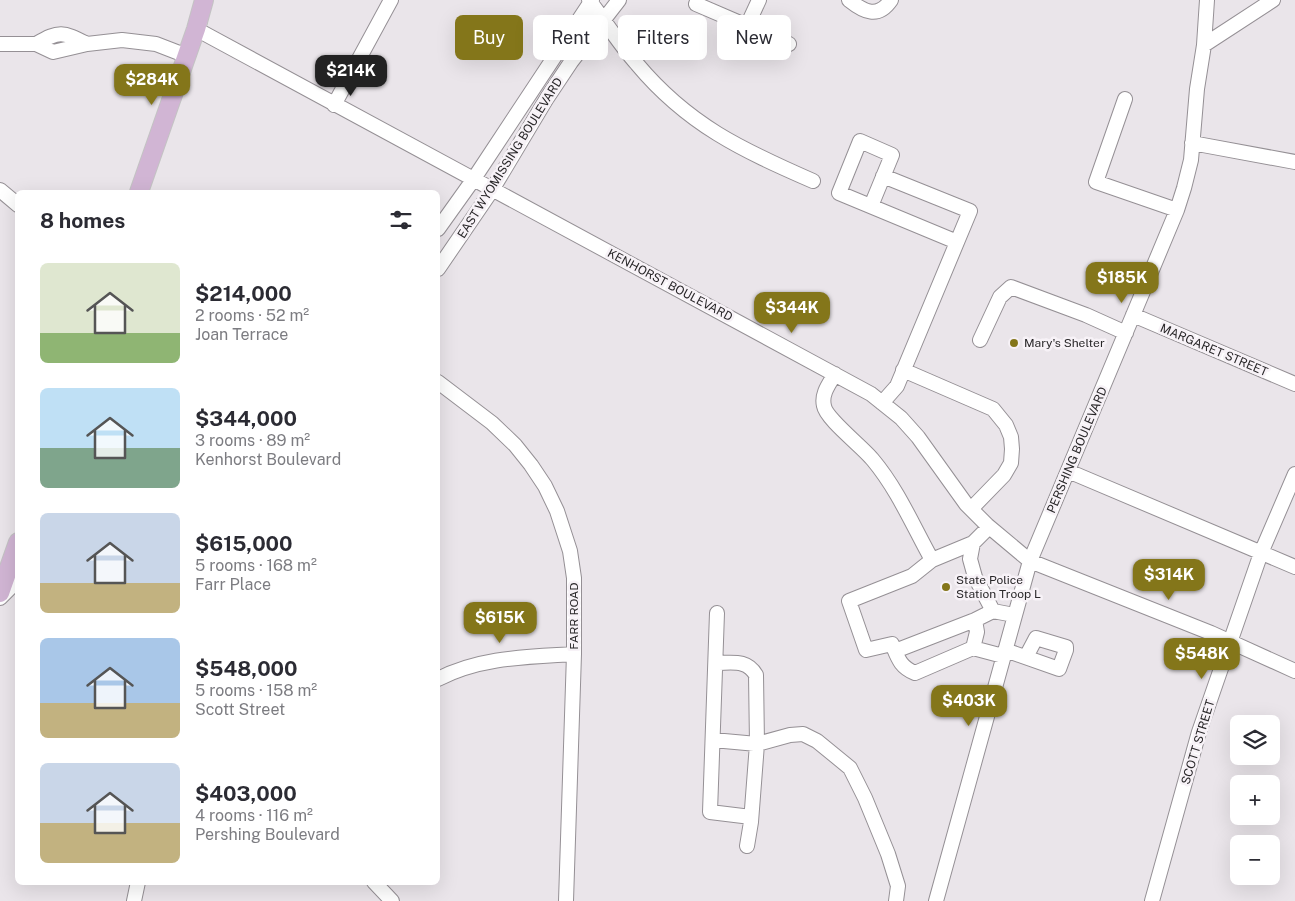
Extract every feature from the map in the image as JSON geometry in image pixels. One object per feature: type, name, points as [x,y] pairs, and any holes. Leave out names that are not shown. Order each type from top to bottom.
[{"type":"main road","points":[[140,190],[187,56],[204,0]]},
{"type":"main road","points":[[0,593],[15,550]]},
{"type":"street","points":[[196,29],[210,0]]},
{"type":"street","points":[[334,105],[391,0]]},
{"type":"street","name":"EAST WYOMISSING BOULEVARD","points":[[608,15],[619,0]]},
{"type":"street","points":[[752,15],[759,0]]},
{"type":"street","points":[[848,0],[873,13],[887,5],[891,0]]},
{"type":"street","name":"PERSHING BOULEVARD","points":[[936,901],[1030,561],[1177,210],[1191,160],[1207,0]]},
{"type":"street","points":[[1204,45],[1273,0]]},
{"type":"street","points":[[590,1],[600,15]]},
{"type":"street","name":"EAST WYOMISSING BOULEVARD","points":[[440,226],[473,180],[590,1]]},
{"type":"street","points":[[696,4],[722,15]]},
{"type":"street","points":[[608,26],[635,63],[689,116],[729,142],[813,181]]},
{"type":"street","name":"KENHORST BOULEVARD","points":[[196,29],[871,394],[901,418],[918,436],[971,509],[1030,561],[1293,667]]},
{"type":"street","points":[[0,44],[36,44],[54,52],[87,44],[122,40],[156,44],[187,56]]},
{"type":"street","name":"EAST WYOMISSING BOULEVARD","points":[[440,266],[492,190],[547,98],[574,60]]},
{"type":"street","points":[[1125,99],[1096,182],[1177,210]]},
{"type":"street","points":[[871,206],[892,155],[860,142],[839,193],[956,242]]},
{"type":"street","points":[[1192,143],[1295,162]]},
{"type":"street","points":[[882,403],[897,386],[970,211],[883,176]]},
{"type":"street","points":[[0,190],[15,202]]},
{"type":"street","points":[[980,340],[1000,297],[1010,287],[1086,315],[1126,333]]},
{"type":"street","name":"MARGARET STREET","points":[[1134,315],[1295,384]]},
{"type":"street","points":[[903,370],[993,409],[1006,425],[1011,436],[1011,463],[1004,475],[971,509]]},
{"type":"street","points":[[835,374],[824,393],[824,407],[837,424],[872,458],[892,484],[932,560]]},
{"type":"street","name":"FARR ROAD","points":[[440,384],[505,434],[532,465],[545,486],[563,526],[574,578],[574,654],[566,901]]},
{"type":"street","points":[[1068,470],[1295,567]]},
{"type":"street","name":"SCOTT STREET","points":[[1152,901],[1199,732],[1261,553],[1295,474]]},
{"type":"street","points":[[990,527],[973,543],[932,560],[912,576],[849,601],[866,650],[892,644],[899,662],[905,669],[915,673],[973,648],[1026,657],[1059,669],[1066,647],[1035,638],[1026,657]]},
{"type":"street","points":[[973,543],[970,559],[993,611]]},
{"type":"street","points":[[0,598],[15,583]]},
{"type":"street","points":[[0,598],[15,593]]},
{"type":"street","points":[[895,651],[975,620],[993,611],[1014,615]]},
{"type":"street","points":[[717,613],[710,812],[751,817]]},
{"type":"street","points":[[973,648],[976,632],[975,620]]},
{"type":"street","points":[[440,678],[469,665],[486,661],[574,654]]},
{"type":"street","points":[[716,663],[744,664],[752,667],[756,675],[757,744],[747,846]]},
{"type":"street","points":[[713,740],[757,744],[790,734],[803,734],[818,741],[850,768],[866,798],[888,854],[898,886],[900,900]]},
{"type":"street","points":[[134,901],[137,885]]},
{"type":"street","points":[[377,885],[392,901]]},
{"type":"place","name":"Mary's Shelter","points":[[1014,343]]},
{"type":"place","name":"State Police Station Troop L","points":[[946,587]]}]
